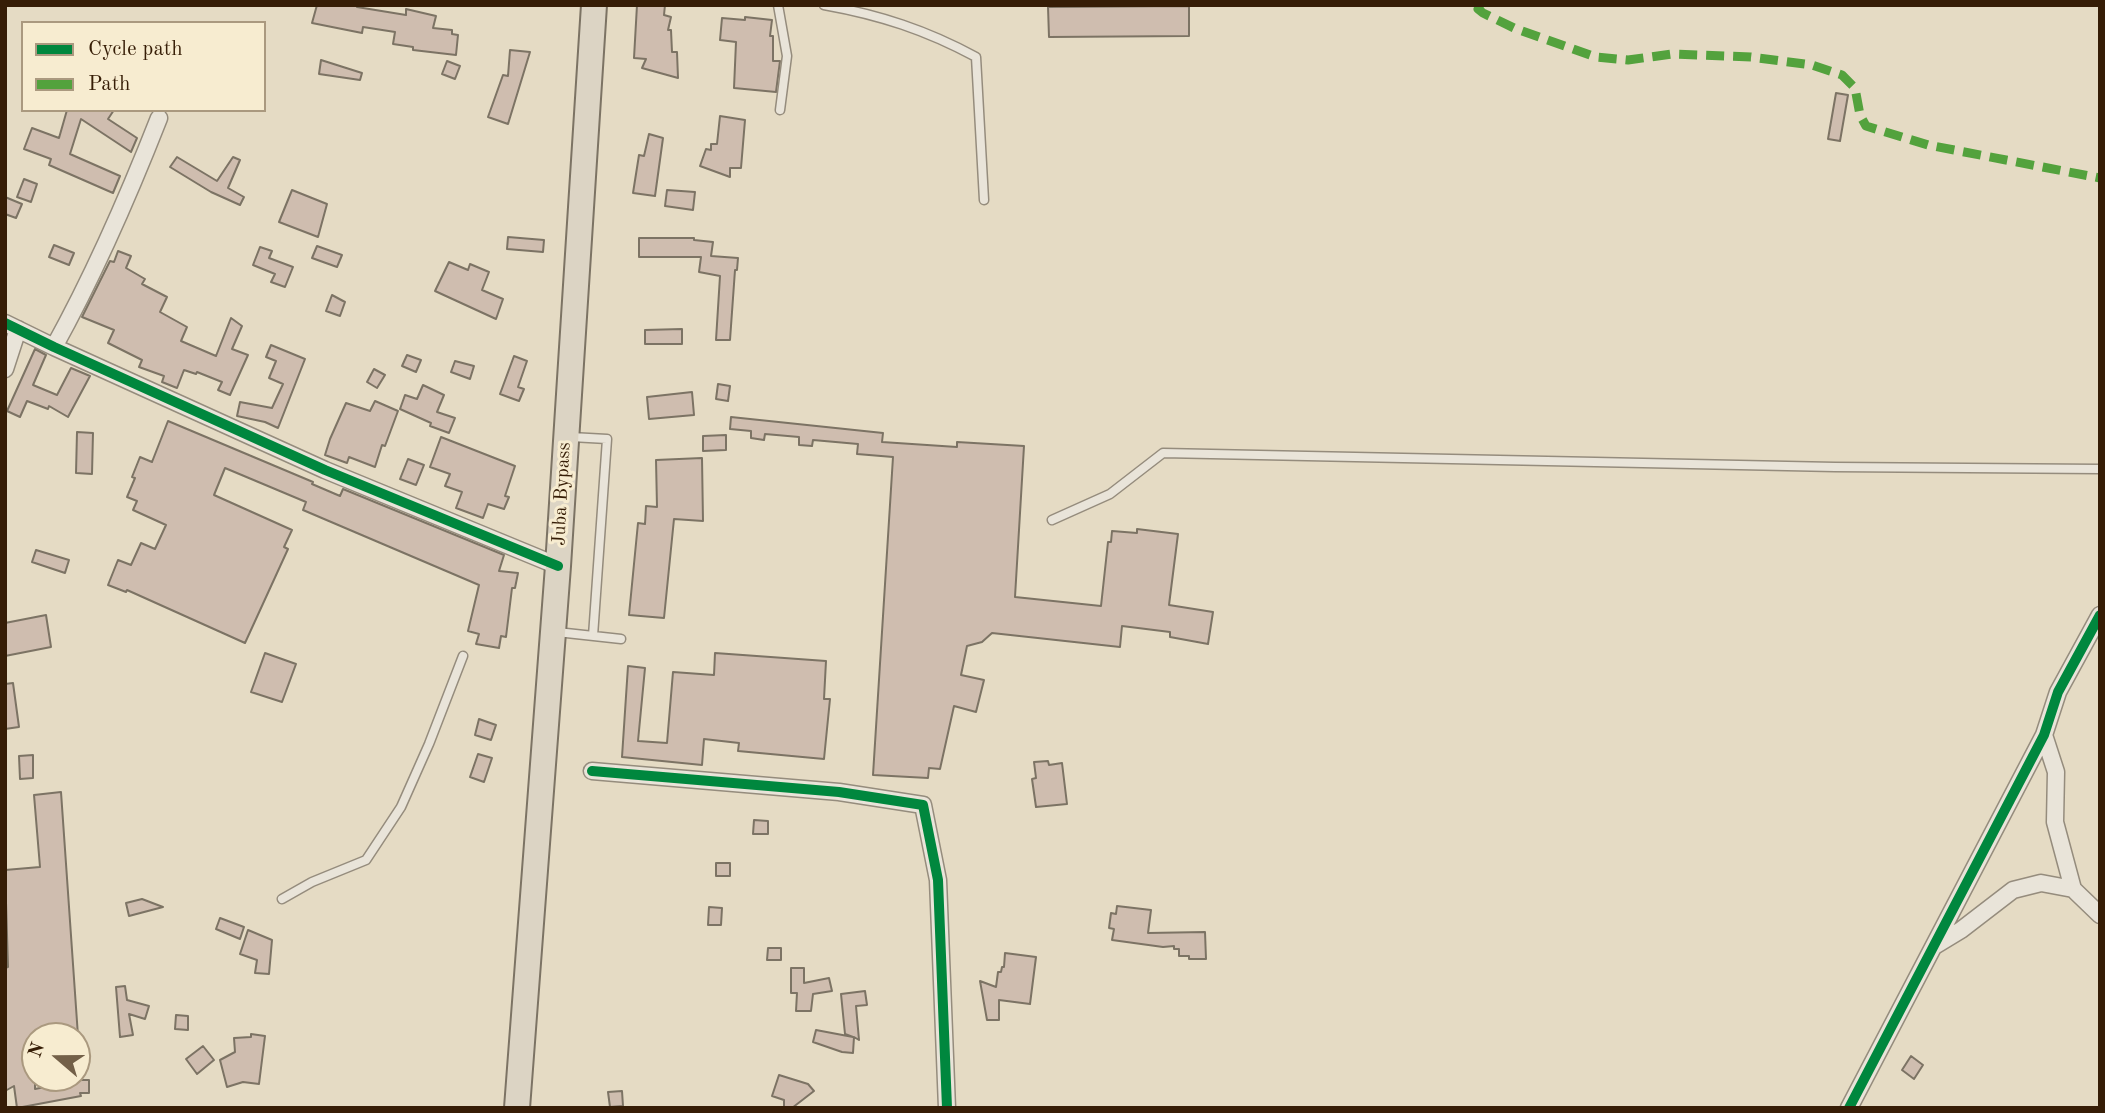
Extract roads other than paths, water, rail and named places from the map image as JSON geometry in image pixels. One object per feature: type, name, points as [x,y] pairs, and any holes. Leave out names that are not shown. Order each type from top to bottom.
[{"type":"main road","name":"Juba Bypass","points":[[517,1108],[558,566],[594,5]]},
{"type":"street","points":[[54,347],[84,292],[123,209],[159,118]]},
{"type":"street","points":[[5,369],[11,326],[325,470],[558,566]]},
{"type":"street","points":[[1850,1108],[2044,735],[2058,692],[2100,615]]},
{"type":"street","points":[[2044,735],[2056,772],[2055,822],[2073,889],[2100,915]]},
{"type":"street","points":[[592,771],[839,792],[923,805],[938,880],[947,1108]]},
{"type":"street","points":[[1932,948],[1961,930],[2013,890],[2041,883],[2073,889]]},
{"type":"lane","points":[[778,5],[787,56],[780,110]]},
{"type":"lane","points":[[824,5],[902,23],[939,37],[976,57],[984,200]]},
{"type":"lane","points":[[566,437],[607,439],[593,636]]},
{"type":"lane","points":[[1052,520],[1110,494],[1163,453],[1767,466],[2100,469]]},
{"type":"lane","points":[[553,631],[621,639]]},
{"type":"lane","points":[[282,899],[312,882],[366,860],[401,807],[463,656]]}]
